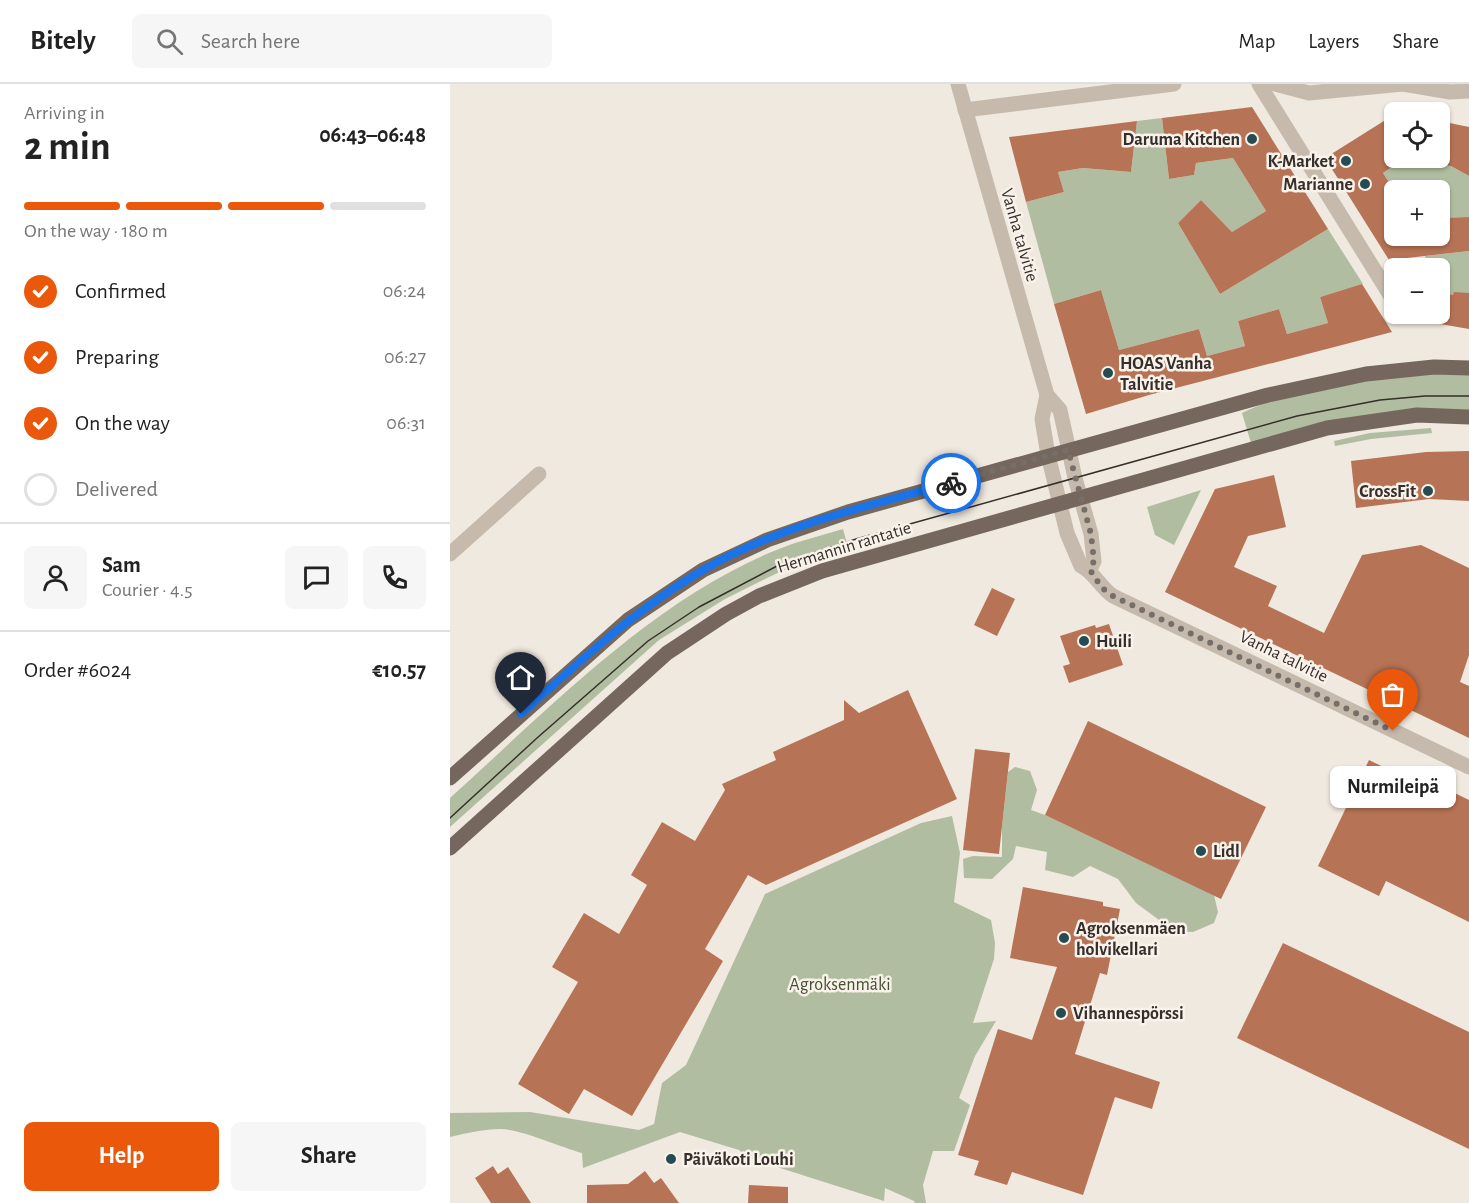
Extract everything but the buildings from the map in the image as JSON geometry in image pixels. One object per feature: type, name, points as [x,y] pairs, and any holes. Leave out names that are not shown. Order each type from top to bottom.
[{"type":"main road","name":"Hermannin rantatie","points":[[450,778],[628,620],[703,570],[734,553],[801,527],[1048,455],[1322,382],[1409,369],[1469,368]]},
{"type":"main road","name":"Hermannin rantatie","points":[[450,848],[667,652],[759,596],[822,572],[1327,428],[1417,415],[1469,417]]},
{"type":"street","name":"Vanha talvitie","points":[[958,84],[1047,395],[1060,410],[1068,450],[1091,534],[1094,561],[1090,570]]},
{"type":"street","points":[[965,110],[1174,84]]},
{"type":"street","points":[[1259,84],[1384,285]]},
{"type":"street","points":[[1275,84],[1309,93],[1403,84],[1450,92],[1469,91]]},
{"type":"street","name":"Vanha talvitie","points":[[1047,395],[1042,419],[1048,455],[1070,541],[1081,566],[1090,570],[1102,588],[1113,596],[1469,767]]},
{"type":"street","points":[[450,554],[539,474]]},
{"type":"green space","points":[[1162,118],[1169,179],[1194,175],[1196,163],[1233,158],[1266,211],[1232,232],[1201,200],[1178,223],[1220,294],[1328,229],[1363,284],[1320,297],[1328,323],[1287,334],[1279,309],[1238,321],[1245,346],[1207,356],[1199,329],[1119,350],[1101,290],[1054,304],[1026,202],[1064,192],[1058,172],[1083,168],[1131,172],[1137,121]]},
{"type":"green space","points":[[1451,166],[1469,176],[1469,217],[1450,218],[1450,180],[1387,180],[1383,173],[1391,168],[1450,168]]},
{"type":"green space","points":[[1469,251],[1469,293],[1450,294],[1450,258],[1426,258],[1425,256]]},
{"type":"green space","points":[[1410,374],[1469,374],[1469,410],[1251,443],[1242,413],[1303,392]]},
{"type":"green space","points":[[1431,428],[1432,433],[1371,439],[1335,446],[1334,441],[1370,433]]},
{"type":"green space","points":[[1201,490],[1174,545],[1155,535],[1147,507]]},
{"type":"green space","points":[[843,529],[848,547],[799,563],[767,578],[725,599],[659,640],[450,827],[450,798],[611,653],[700,589],[746,563],[795,543]]},
{"type":"green space","points":[[1015,767],[1030,771],[1037,790],[1031,810],[1214,895],[1218,912],[1214,923],[1193,932],[1174,931],[1136,903],[1118,879],[1090,866],[1073,877],[1045,870],[1047,852],[1016,846],[1013,859],[992,879],[964,878],[963,859],[973,856],[1002,857],[1002,826],[1008,772]]},
{"type":"green space","name":"Agroksenmäki","points":[[952,816],[960,853],[954,902],[991,920],[995,943],[994,959],[973,1023],[996,1021],[975,1056],[959,1098],[970,1105],[954,1151],[933,1151],[923,1185],[926,1203],[915,1203],[885,1188],[884,1201],[749,1158],[739,1150],[680,1132],[583,1168],[582,1153],[520,1132],[495,1129],[450,1137],[450,1113],[530,1112],[639,1130],[654,1124],[662,1083],[686,1065],[765,894],[921,823]]},
{"type":"tram line","points":[[450,818],[648,641],[699,607],[779,565],[856,539],[1297,416],[1380,400],[1425,396],[1469,396]]},
{"type":"way so far","points":[[951,483],[1068,450],[1091,534],[1094,561],[1090,570],[1102,588],[1113,596],[1393,731]]},
{"type":"place","name":"Daruma Kitchen","points":[[1252,139]]},
{"type":"place","name":"K-Market","points":[[1346,161]]},
{"type":"place","name":"Marianne","points":[[1365,184]]},
{"type":"place","name":"HOAS Vanha Talvitie","points":[[1108,373]]},
{"type":"place","name":"CrossFit","points":[[1428,491]]},
{"type":"place","name":"Huili","points":[[1084,641]]},
{"type":"place","name":"Nurmileipä","points":[[1393,731]]},
{"type":"place","name":"Lidl","points":[[1201,851]]},
{"type":"place","name":"Agroksenmäen holvikellari","points":[[1064,938]]},
{"type":"place","name":"Vihannespörssi","points":[[1061,1013]]},
{"type":"place","name":"Päiväkoti Louhi","points":[[671,1159]]},
{"type":"route","points":[[521,714],[628,620],[703,570],[734,553],[801,527],[951,483]]}]
